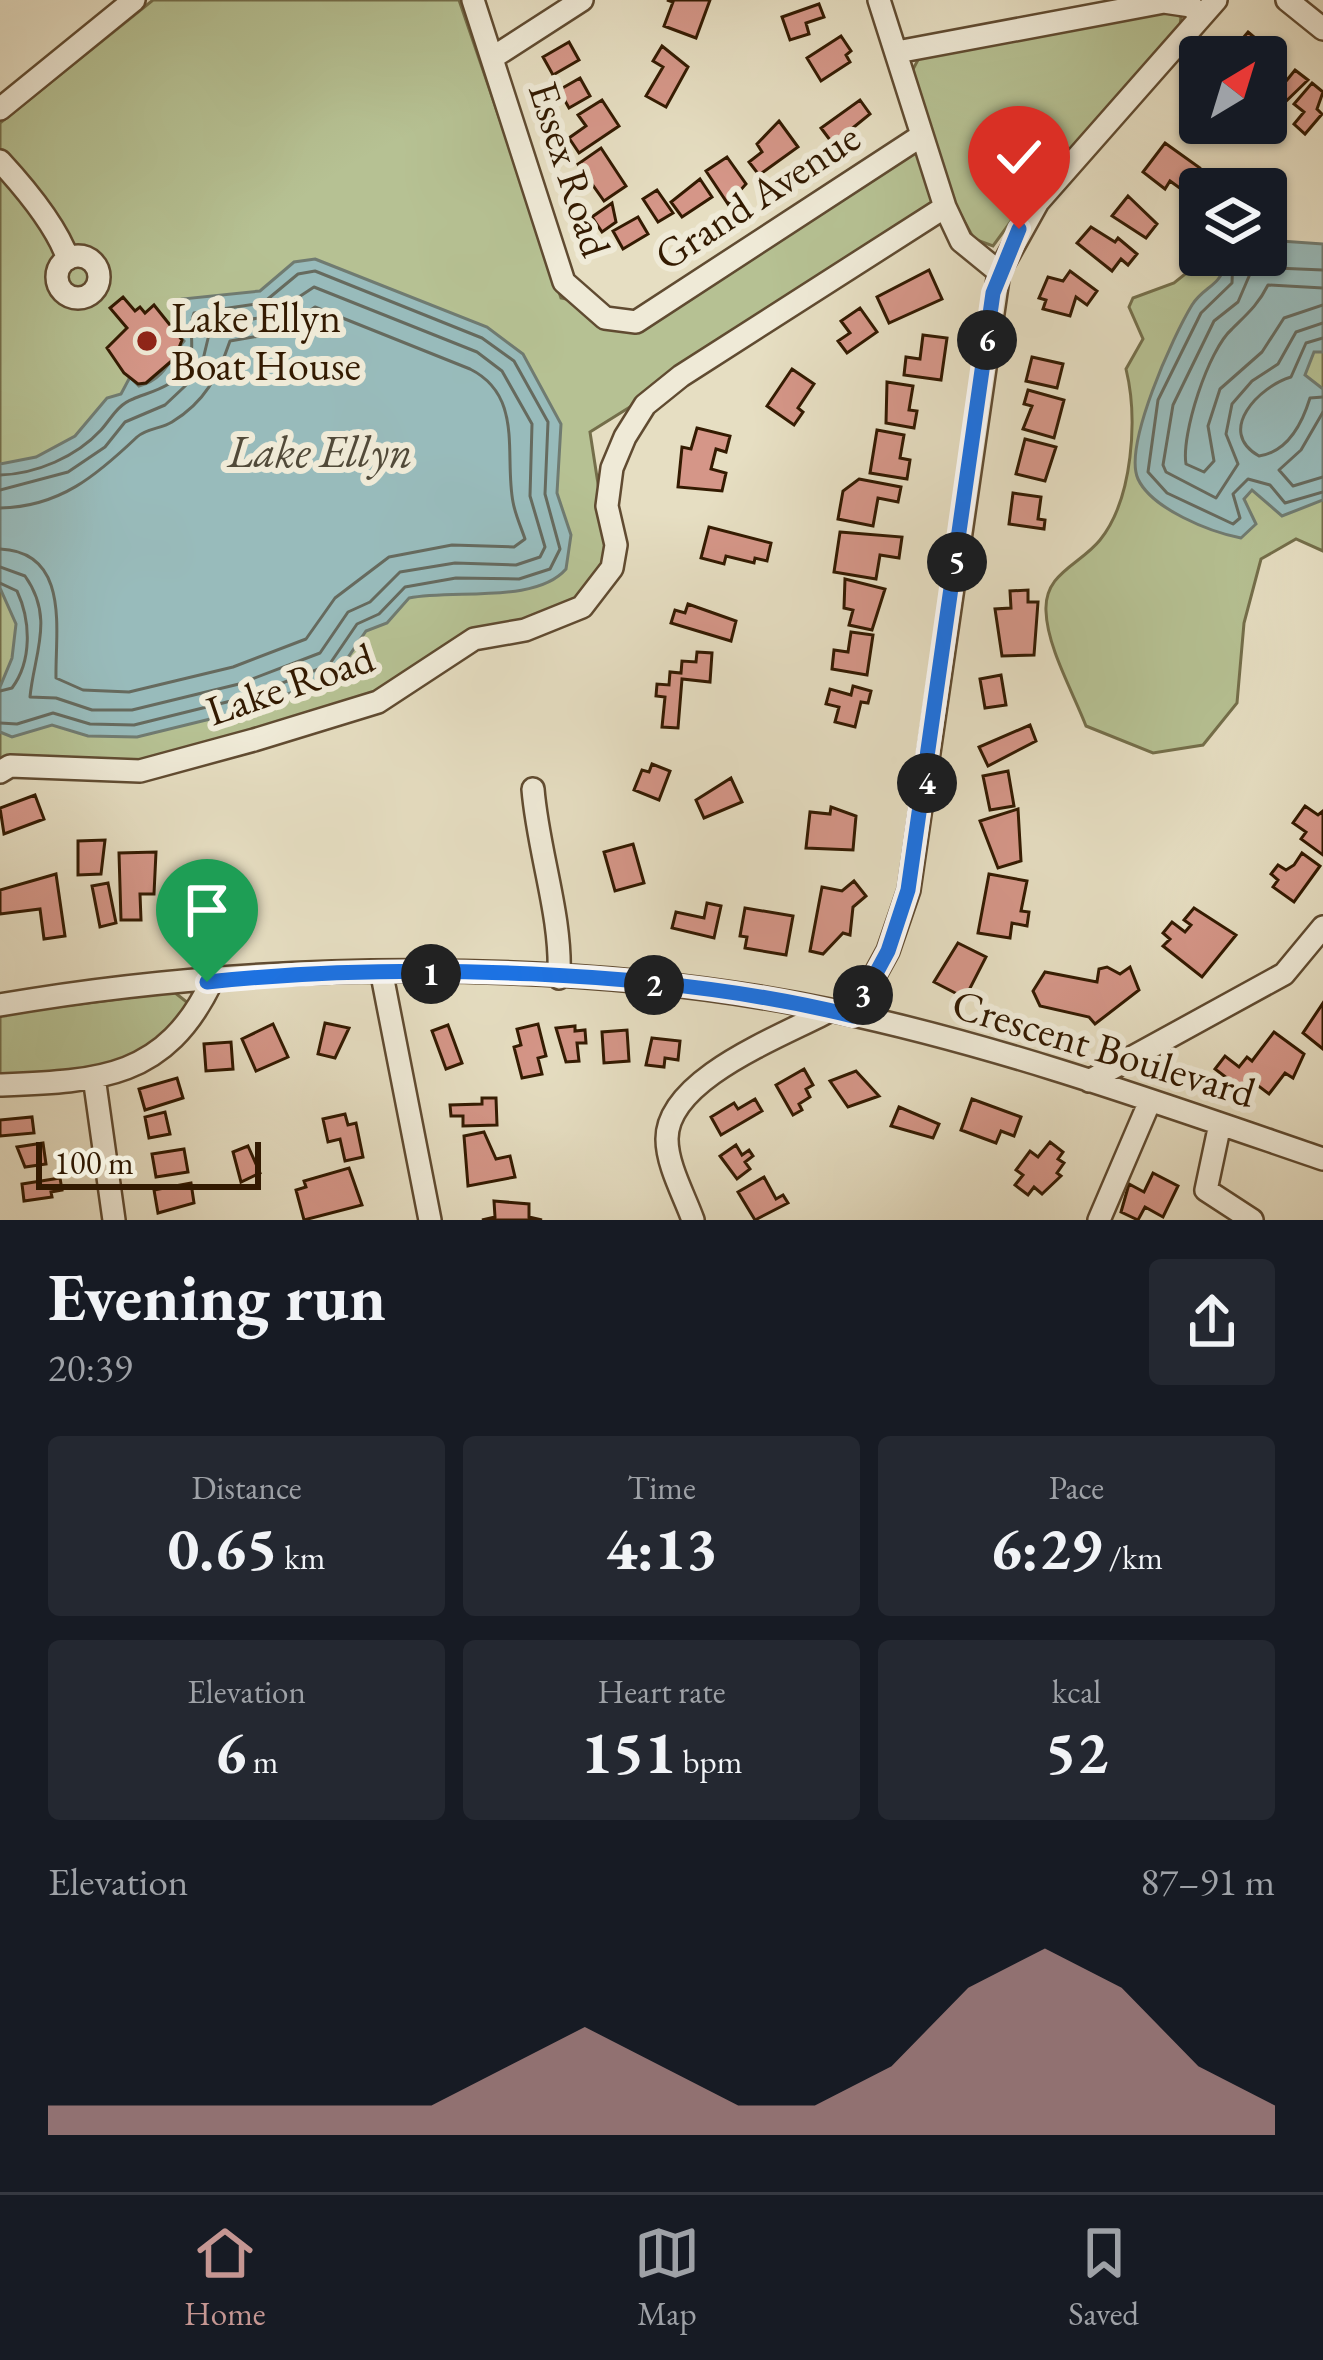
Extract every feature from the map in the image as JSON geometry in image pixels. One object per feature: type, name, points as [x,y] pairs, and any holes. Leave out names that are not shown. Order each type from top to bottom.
[{"type":"street","points":[[0,109],[134,0]]},
{"type":"street","name":"Essex Road","points":[[473,0],[564,282],[605,318],[636,322]]},
{"type":"street","points":[[492,58],[581,0]]},
{"type":"street","points":[[879,0],[945,207],[961,241],[999,272]]},
{"type":"street","points":[[1287,0],[1323,28]]},
{"type":"street","points":[[897,52],[1164,2],[1208,8]]},
{"type":"street","points":[[693,1220],[667,1141],[674,1107],[709,1076],[842,1013],[888,951],[908,890],[999,272],[1038,202],[1208,8]]},
{"type":"street","name":"Grand Avenue","points":[[636,322],[921,136]]},
{"type":"street","points":[[0,161],[18,189],[49,219],[68,259]]},
{"type":"street","name":"Lake Road","points":[[0,772],[10,766],[140,771],[254,740],[378,702],[460,645],[525,630],[582,607],[612,568],[616,545],[607,506],[612,468],[645,405],[681,376],[945,207]]},
{"type":"street","points":[[533,789],[538,847],[561,943],[560,978]]},
{"type":"street","points":[[1089,1082],[1284,974],[1323,927]]},
{"type":"street","points":[[382,975],[430,1220]]},
{"type":"street","name":"Crescent Boulevard","points":[[0,1005],[212,981],[382,975],[647,984],[842,1013],[1089,1082],[1323,1159]]},
{"type":"street","points":[[0,1085],[137,1069],[161,1052],[197,1012],[212,981]]},
{"type":"street","points":[[94,1077],[114,1220]]},
{"type":"street","points":[[1099,1220],[1150,1101]]},
{"type":"street","points":[[1220,1124],[1206,1190],[1252,1220]]},
{"type":"green space","points":[[153,0],[459,0],[561,298],[637,314],[928,124],[911,73],[920,56],[1169,9],[1181,17],[1180,26],[1033,191],[993,246],[974,239],[955,204],[590,432],[607,542],[605,562],[585,595],[359,702],[137,765],[0,760],[0,123]]},
{"type":"green space","points":[[1183,276],[1247,276],[1323,338],[1323,551],[1296,539],[1261,559],[1244,623],[1237,703],[1203,745],[1153,753],[1086,726],[1051,639],[1046,611],[1057,578],[1100,540],[1120,503],[1132,434],[1126,369],[1143,339],[1129,307],[1133,298]]},
{"type":"green space","points":[[174,992],[188,1003],[153,1050],[82,1071],[0,1078],[0,1014]]},
{"type":"water","points":[[1287,241],[1323,244],[1323,352],[1314,352],[1305,375],[1323,389],[1323,500],[1282,516],[1252,490],[1244,499],[1256,524],[1241,538],[1198,525],[1156,500],[1138,479],[1135,463],[1143,418],[1173,341],[1192,305],[1220,276],[1287,276]]},
{"type":"water","name":"Lake Ellyn","points":[[315,259],[487,327],[523,354],[561,424],[557,493],[571,535],[566,569],[552,580],[515,591],[409,598],[387,623],[366,631],[336,675],[247,710],[137,737],[88,736],[52,725],[12,737],[0,732],[0,687],[12,658],[16,624],[0,588],[0,464],[36,457],[75,436],[107,398],[121,394],[130,377],[139,386],[161,373],[184,341],[177,333],[182,299],[260,291],[294,262]]},
{"type":"building","points":[[667,0],[710,0],[696,38],[664,26],[673,2]]},
{"type":"building","points":[[819,4],[824,17],[806,23],[809,34],[790,40],[782,17]]},
{"type":"building","points":[[841,36],[851,51],[846,55],[850,62],[821,81],[807,58]]},
{"type":"building","points":[[569,42],[579,60],[553,75],[543,57]]},
{"type":"building","points":[[662,46],[688,67],[666,107],[646,96],[663,67],[653,61]]},
{"type":"building","points":[[1295,70],[1308,80],[1287,100],[1287,80]]},
{"type":"building","points":[[580,78],[590,96],[569,108],[559,90]]},
{"type":"building","points":[[1312,83],[1323,92],[1317,109],[1322,114],[1305,134],[1294,124],[1304,112],[1294,104]]},
{"type":"building","points":[[602,100],[619,126],[579,153],[569,138],[586,126],[578,115]]},
{"type":"building","points":[[860,100],[870,114],[833,144],[821,128]]},
{"type":"building","points":[[779,121],[798,147],[759,175],[749,162],[762,152],[757,144]]},
{"type":"building","points":[[1165,143],[1200,168],[1179,168],[1179,188],[1170,181],[1165,189],[1143,172]]},
{"type":"building","points":[[601,148],[626,186],[604,201],[578,164]]},
{"type":"building","points":[[727,157],[746,184],[728,204],[706,171]]},
{"type":"building","points":[[700,179],[712,197],[682,217],[671,202]]},
{"type":"building","points":[[657,190],[673,213],[658,222],[643,199]]},
{"type":"building","points":[[1128,196],[1157,224],[1146,238],[1112,216]]},
{"type":"building","points":[[612,203],[616,222],[602,232],[592,217]]},
{"type":"building","points":[[638,217],[648,234],[623,249],[613,231]]},
{"type":"building","points":[[1091,227],[1115,242],[1118,238],[1137,254],[1128,265],[1121,259],[1112,271],[1077,243]]},
{"type":"building","points":[[929,270],[942,299],[889,323],[877,297]]},
{"type":"building","points":[[1070,271],[1097,291],[1087,305],[1076,297],[1070,316],[1043,309],[1046,300],[1039,298],[1048,277],[1063,281]]},
{"type":"building","name":"Lake Ellyn Boat House","points":[[123,297],[135,311],[140,307],[145,313],[154,305],[182,340],[175,358],[146,383],[138,384],[124,373],[107,348],[127,328],[110,308]]},
{"type":"building","points":[[860,308],[877,332],[847,353],[838,341],[850,333],[841,321]]},
{"type":"building","points":[[923,335],[947,338],[941,380],[904,375],[906,357],[920,359]]},
{"type":"building","points":[[1032,357],[1063,364],[1057,388],[1026,381]]},
{"type":"building","points":[[792,369],[814,384],[798,408],[803,412],[794,425],[767,406]]},
{"type":"building","points":[[887,382],[913,386],[909,410],[917,411],[914,428],[886,423]]},
{"type":"building","points":[[1028,390],[1064,400],[1054,438],[1023,429],[1032,406],[1024,404]]},
{"type":"building","points":[[697,428],[730,436],[726,452],[716,449],[711,469],[726,473],[722,491],[678,487],[682,447],[691,449]]},
{"type":"building","points":[[877,430],[904,435],[900,458],[910,460],[907,479],[870,473]]},
{"type":"building","points":[[1025,439],[1056,447],[1045,481],[1016,474]]},
{"type":"building","points":[[859,479],[901,487],[898,502],[878,498],[873,526],[838,519],[843,491]]},
{"type":"building","points":[[1013,493],[1041,497],[1038,519],[1045,520],[1044,529],[1009,524]]},
{"type":"building","points":[[709,527],[771,543],[767,561],[726,556],[724,564],[701,558]]},
{"type":"building","points":[[840,532],[902,537],[899,558],[880,555],[876,579],[834,572]]},
{"type":"building","points":[[845,579],[885,589],[872,630],[849,625],[853,610],[844,608]]},
{"type":"building","points":[[1028,590],[1028,602],[1038,602],[1034,655],[1002,656],[995,609],[1011,608],[1010,591]]},
{"type":"building","points":[[688,604],[736,621],[731,641],[671,623],[675,610],[685,613]]},
{"type":"building","points":[[851,632],[873,635],[867,675],[832,669],[834,650],[848,652]]},
{"type":"building","points":[[697,652],[712,653],[710,682],[682,679],[678,728],[662,727],[665,697],[656,696],[657,684],[669,685],[670,672],[681,673],[682,661],[696,662]]},
{"type":"building","points":[[1001,675],[1006,705],[985,708],[980,679]]},
{"type":"building","points":[[853,686],[871,691],[868,703],[861,702],[855,727],[835,722],[839,707],[826,704],[830,689],[851,695]]},
{"type":"building","points":[[1030,725],[1036,741],[988,766],[979,747]]},
{"type":"building","points":[[652,764],[670,771],[659,800],[634,790],[642,770],[649,772]]},
{"type":"building","points":[[1008,771],[1014,806],[990,810],[983,776]]},
{"type":"building","points":[[731,778],[742,802],[704,818],[696,800]]},
{"type":"building","points":[[35,795],[44,819],[4,834],[0,808]]},
{"type":"building","points":[[1305,806],[1318,815],[1323,811],[1323,855],[1301,839],[1306,832],[1293,823]]},
{"type":"building","points":[[831,807],[856,816],[853,850],[806,848],[810,812],[830,814]]},
{"type":"building","points":[[1018,809],[1021,861],[998,868],[980,821]]},
{"type":"building","points":[[105,840],[101,874],[78,875],[78,841]]},
{"type":"building","points":[[633,844],[644,883],[615,891],[604,852]]},
{"type":"building","points":[[156,852],[154,894],[140,894],[141,920],[121,920],[119,853]]},
{"type":"building","points":[[1302,853],[1320,866],[1294,902],[1273,887],[1278,880],[1271,874],[1278,865],[1286,870],[1294,865]]},
{"type":"building","points":[[56,874],[65,936],[44,939],[40,909],[0,914],[0,890]]},
{"type":"building","points":[[989,874],[1027,881],[1021,911],[1029,912],[1027,926],[1012,923],[1010,938],[978,933]]},
{"type":"building","points":[[854,881],[866,896],[853,907],[850,935],[843,933],[823,954],[810,951],[822,887],[842,891]]},
{"type":"building","points":[[108,883],[116,923],[100,927],[92,886]]},
{"type":"building","points":[[707,903],[721,906],[714,938],[672,928],[676,912],[704,918]]},
{"type":"building","points":[[745,908],[793,916],[786,955],[745,948],[747,937],[740,936]]},
{"type":"building","points":[[1194,908],[1236,935],[1202,977],[1163,946],[1170,939],[1163,933],[1172,922],[1185,932],[1191,925],[1184,920]]},
{"type":"building","points":[[958,943],[986,957],[965,998],[934,982]]},
{"type":"building","points":[[1107,967],[1120,974],[1130,967],[1139,990],[1095,1024],[1089,1017],[1040,1006],[1033,991],[1045,972],[1097,982],[1099,969]]},
{"type":"building","points":[[1323,1003],[1323,1049],[1303,1033]]},
{"type":"building","points":[[325,1023],[349,1028],[335,1058],[318,1054]]},
{"type":"building","points":[[273,1024],[288,1057],[256,1071],[242,1039]]},
{"type":"building","points":[[538,1024],[546,1056],[538,1058],[542,1074],[522,1078],[514,1047],[521,1045],[517,1029]]},
{"type":"building","points":[[448,1025],[462,1063],[446,1069],[432,1031]]},
{"type":"building","points":[[575,1026],[575,1031],[585,1030],[586,1043],[577,1043],[579,1061],[566,1062],[556,1028]]},
{"type":"building","points":[[627,1030],[629,1061],[604,1063],[602,1032]]},
{"type":"building","points":[[1274,1032],[1304,1054],[1293,1078],[1285,1073],[1269,1094],[1252,1081],[1244,1091],[1215,1069],[1225,1056],[1239,1067],[1247,1057],[1252,1061]]},
{"type":"building","points":[[652,1038],[680,1041],[678,1060],[665,1058],[664,1067],[646,1065]]},
{"type":"building","points":[[231,1042],[233,1069],[206,1071],[204,1044]]},
{"type":"building","points":[[804,1069],[813,1085],[806,1089],[810,1097],[799,1104],[802,1110],[793,1115],[776,1085]]},
{"type":"building","points":[[856,1071],[879,1096],[848,1107],[830,1081]]},
{"type":"building","points":[[177,1078],[183,1098],[145,1110],[139,1089]]},
{"type":"building","points":[[482,1098],[496,1098],[497,1125],[463,1126],[463,1116],[451,1116],[450,1105],[482,1104]]},
{"type":"building","points":[[755,1099],[762,1111],[721,1135],[711,1117],[734,1103],[738,1109]]},
{"type":"building","points":[[972,1099],[1021,1117],[1014,1136],[1001,1131],[996,1143],[961,1130]]},
{"type":"building","points":[[899,1107],[939,1124],[933,1138],[891,1126]]},
{"type":"building","points":[[165,1112],[170,1134],[149,1138],[145,1117]]},
{"type":"building","points":[[345,1114],[348,1125],[356,1123],[363,1157],[345,1161],[340,1139],[328,1142],[323,1119]]},
{"type":"building","points":[[32,1117],[34,1133],[0,1136],[0,1120]]},
{"type":"building","points":[[484,1132],[496,1159],[510,1156],[515,1177],[468,1186],[464,1136]]},
{"type":"building","points":[[1050,1142],[1063,1152],[1058,1159],[1064,1163],[1057,1173],[1061,1176],[1042,1194],[1034,1187],[1028,1195],[1015,1185],[1023,1175],[1016,1170],[1030,1151],[1038,1157]]},
{"type":"building","points":[[43,1143],[46,1164],[25,1167],[17,1147]]},
{"type":"building","points":[[736,1145],[742,1155],[749,1150],[753,1156],[745,1162],[750,1169],[737,1179],[720,1156]]},
{"type":"building","points":[[248,1146],[260,1173],[241,1182],[233,1152]]},
{"type":"building","points":[[184,1149],[188,1172],[156,1177],[152,1154]]},
{"type":"building","points":[[349,1168],[362,1205],[304,1220],[296,1190],[306,1187],[304,1181]]},
{"type":"building","points":[[1153,1173],[1178,1186],[1163,1217],[1145,1207],[1138,1220],[1121,1212],[1129,1184],[1144,1192]]},
{"type":"building","points":[[764,1177],[776,1199],[783,1195],[788,1203],[755,1220],[738,1192]]},
{"type":"building","points":[[60,1178],[62,1190],[51,1192],[52,1197],[24,1201],[22,1184]]},
{"type":"building","points":[[191,1183],[194,1203],[158,1213],[154,1190]]},
{"type":"building","points":[[494,1201],[529,1204],[529,1217],[542,1220],[482,1220],[495,1217]]},
{"type":"place","name":"Lake Ellyn Boat House","points":[[147,341]]},
{"type":"route","points":[[207,982],[328,974],[606,980],[853,1016],[901,922],[908,890],[926,794],[993,293],[1019,229]]}]
